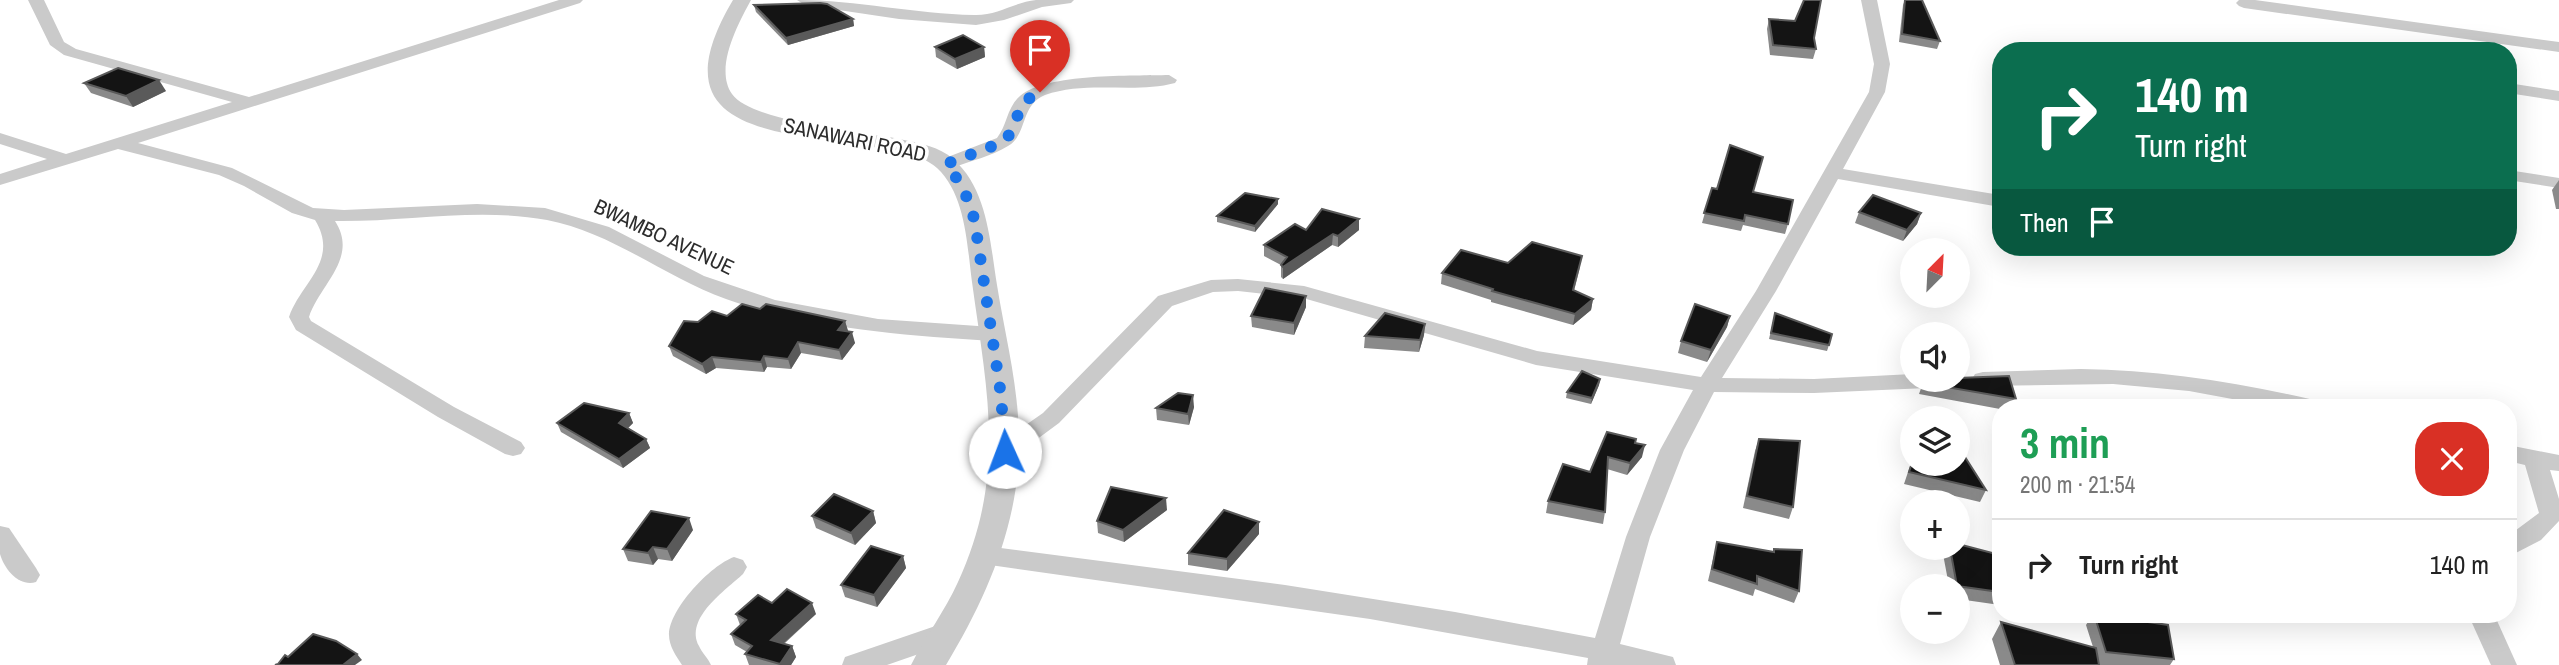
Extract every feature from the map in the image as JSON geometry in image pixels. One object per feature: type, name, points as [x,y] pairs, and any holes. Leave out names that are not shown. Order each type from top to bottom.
[{"type":"street","points":[[36,0],[58,45],[70,52],[250,102]]},
{"type":"street","points":[[0,180],[575,0]]},
{"type":"street","name":"SANAWARI ROAD","points":[[742,0],[730,22],[716,66],[719,88],[731,105],[756,118],[772,122],[915,149],[946,164],[958,179],[971,206],[1004,415],[1005,452],[1000,502],[985,556],[967,601],[928,665]]},
{"type":"street","points":[[805,0],[899,14],[976,20],[999,17],[1040,3],[1066,0]]},
{"type":"street","points":[[1602,658],[1653,492],[1672,450],[1707,385],[1766,291],[1877,92],[1882,64],[1869,0]]},
{"type":"street","points":[[2245,3],[2559,47]]},
{"type":"street","points":[[946,164],[1003,142],[1008,137],[1021,104],[1028,97],[1040,92],[1095,83],[1169,80]]},
{"type":"street","points":[[2517,89],[2559,96]]},
{"type":"street","points":[[0,138],[64,159]]},
{"type":"street","name":"BWAMBO AVENUE","points":[[117,143],[239,177],[287,205],[322,215],[496,209],[538,212],[600,229],[698,280],[805,316],[896,329],[992,334]]},
{"type":"street","points":[[1831,172],[1992,200]]},
{"type":"street","points":[[2517,176],[2559,183]]},
{"type":"street","points":[[322,215],[333,229],[335,250],[302,308],[299,317],[303,325],[446,412],[513,448]]},
{"type":"street","points":[[1005,452],[1051,418],[1158,307],[1186,293],[1211,286],[1238,285],[1304,292],[1536,358],[1707,385],[1814,386],[1900,382]]},
{"type":"street","points":[[1970,379],[2110,377],[2183,383],[2252,392],[2279,399]]},
{"type":"street","points":[[2517,455],[2559,463]]},
{"type":"street","points":[[2517,542],[2540,528],[2551,513],[2535,458]]},
{"type":"street","points":[[0,535],[27,575]]},
{"type":"street","points":[[985,556],[1162,576],[1297,597],[1602,658],[1663,665]]},
{"type":"street","points":[[698,665],[685,647],[682,625],[692,609],[734,567]]},
{"type":"street","points":[[2485,623],[2504,665]]},
{"type":"street","points":[[855,665],[950,632]]},
{"type":"building","points":[[1804,0],[1821,0],[1814,38],[1816,49],[1773,45],[1769,19],[1795,21]]},
{"type":"building","points":[[1905,0],[1922,0],[1940,41],[1902,34]]},
{"type":"building","points":[[827,4],[853,19],[786,38],[754,5]]},
{"type":"building","points":[[963,35],[984,47],[955,59],[935,47]]},
{"type":"building","points":[[118,68],[159,80],[126,96],[84,83]]},
{"type":"building","points":[[1730,145],[1763,157],[1753,192],[1793,200],[1788,224],[1745,215],[1744,221],[1704,213],[1712,188],[1717,189]]},
{"type":"building","points":[[1245,193],[1278,199],[1255,226],[1217,216]]},
{"type":"building","points":[[1873,195],[1921,213],[1907,230],[1859,212]]},
{"type":"building","points":[[1322,209],[1359,219],[1338,236],[1333,234],[1283,267],[1281,265],[1287,257],[1264,245],[1295,224],[1306,230]]},
{"type":"building","points":[[1532,242],[1582,256],[1573,290],[1593,299],[1575,314],[1492,291],[1493,289],[1442,273],[1461,250],[1508,263]]},
{"type":"building","points":[[1265,288],[1306,296],[1294,323],[1251,316]]},
{"type":"building","points":[[742,304],[760,309],[766,304],[845,321],[838,330],[852,332],[839,350],[798,342],[788,359],[764,356],[761,362],[712,357],[702,364],[669,346],[684,321],[698,322],[712,311],[727,316]]},
{"type":"building","points":[[1695,304],[1730,316],[1711,350],[1681,341]]},
{"type":"building","points":[[1385,313],[1425,324],[1420,340],[1365,336]]},
{"type":"building","points":[[1775,313],[1832,334],[1829,345],[1771,333]]},
{"type":"building","points":[[1582,371],[1600,379],[1592,398],[1567,392]]},
{"type":"building","points":[[2009,376],[2016,399],[1970,391],[1970,378]]},
{"type":"building","points":[[1178,393],[1193,395],[1188,414],[1156,408]]},
{"type":"building","points":[[584,403],[629,413],[619,423],[646,439],[619,459],[557,423]]},
{"type":"building","points":[[1607,432],[1636,439],[1635,443],[1645,445],[1630,463],[1608,457],[1605,512],[1548,501],[1563,464],[1590,472]]},
{"type":"building","points":[[1759,439],[1800,441],[1793,507],[1747,496]]},
{"type":"building","points":[[1970,465],[1986,490],[1926,476],[1970,476]]},
{"type":"building","points":[[1111,487],[1166,498],[1123,530],[1097,521]]},
{"type":"building","points":[[834,494],[873,511],[851,533],[812,516]]},
{"type":"building","points":[[1224,510],[1259,522],[1227,559],[1188,553]]},
{"type":"building","points":[[651,511],[689,518],[667,549],[653,547],[648,553],[623,549]]},
{"type":"building","points":[[1717,542],[1774,552],[1774,549],[1802,550],[1799,591],[1757,576],[1757,584],[1712,569]]},
{"type":"building","points":[[871,546],[903,556],[874,595],[841,585]]},
{"type":"building","points":[[1970,547],[1992,553],[1992,591],[1970,588],[1970,574],[1955,574],[1952,560],[1970,560]]},
{"type":"building","points":[[787,589],[812,603],[771,640],[792,646],[780,664],[745,654],[752,646],[731,634],[746,620],[736,614],[758,595],[772,603]]},
{"type":"building","points":[[2001,623],[2096,648],[2099,665],[2015,665]]},
{"type":"building","points":[[2097,623],[2155,623],[2168,625],[2174,659],[2106,652]]},
{"type":"building","points":[[313,634],[336,641],[357,654],[343,665],[275,665],[285,655],[288,657]]},
{"type":"route","points":[[1005,452],[1005,425],[998,367],[975,223],[971,206],[958,179],[946,164],[1003,142],[1008,137],[1021,104],[1028,97],[1040,92]]}]
